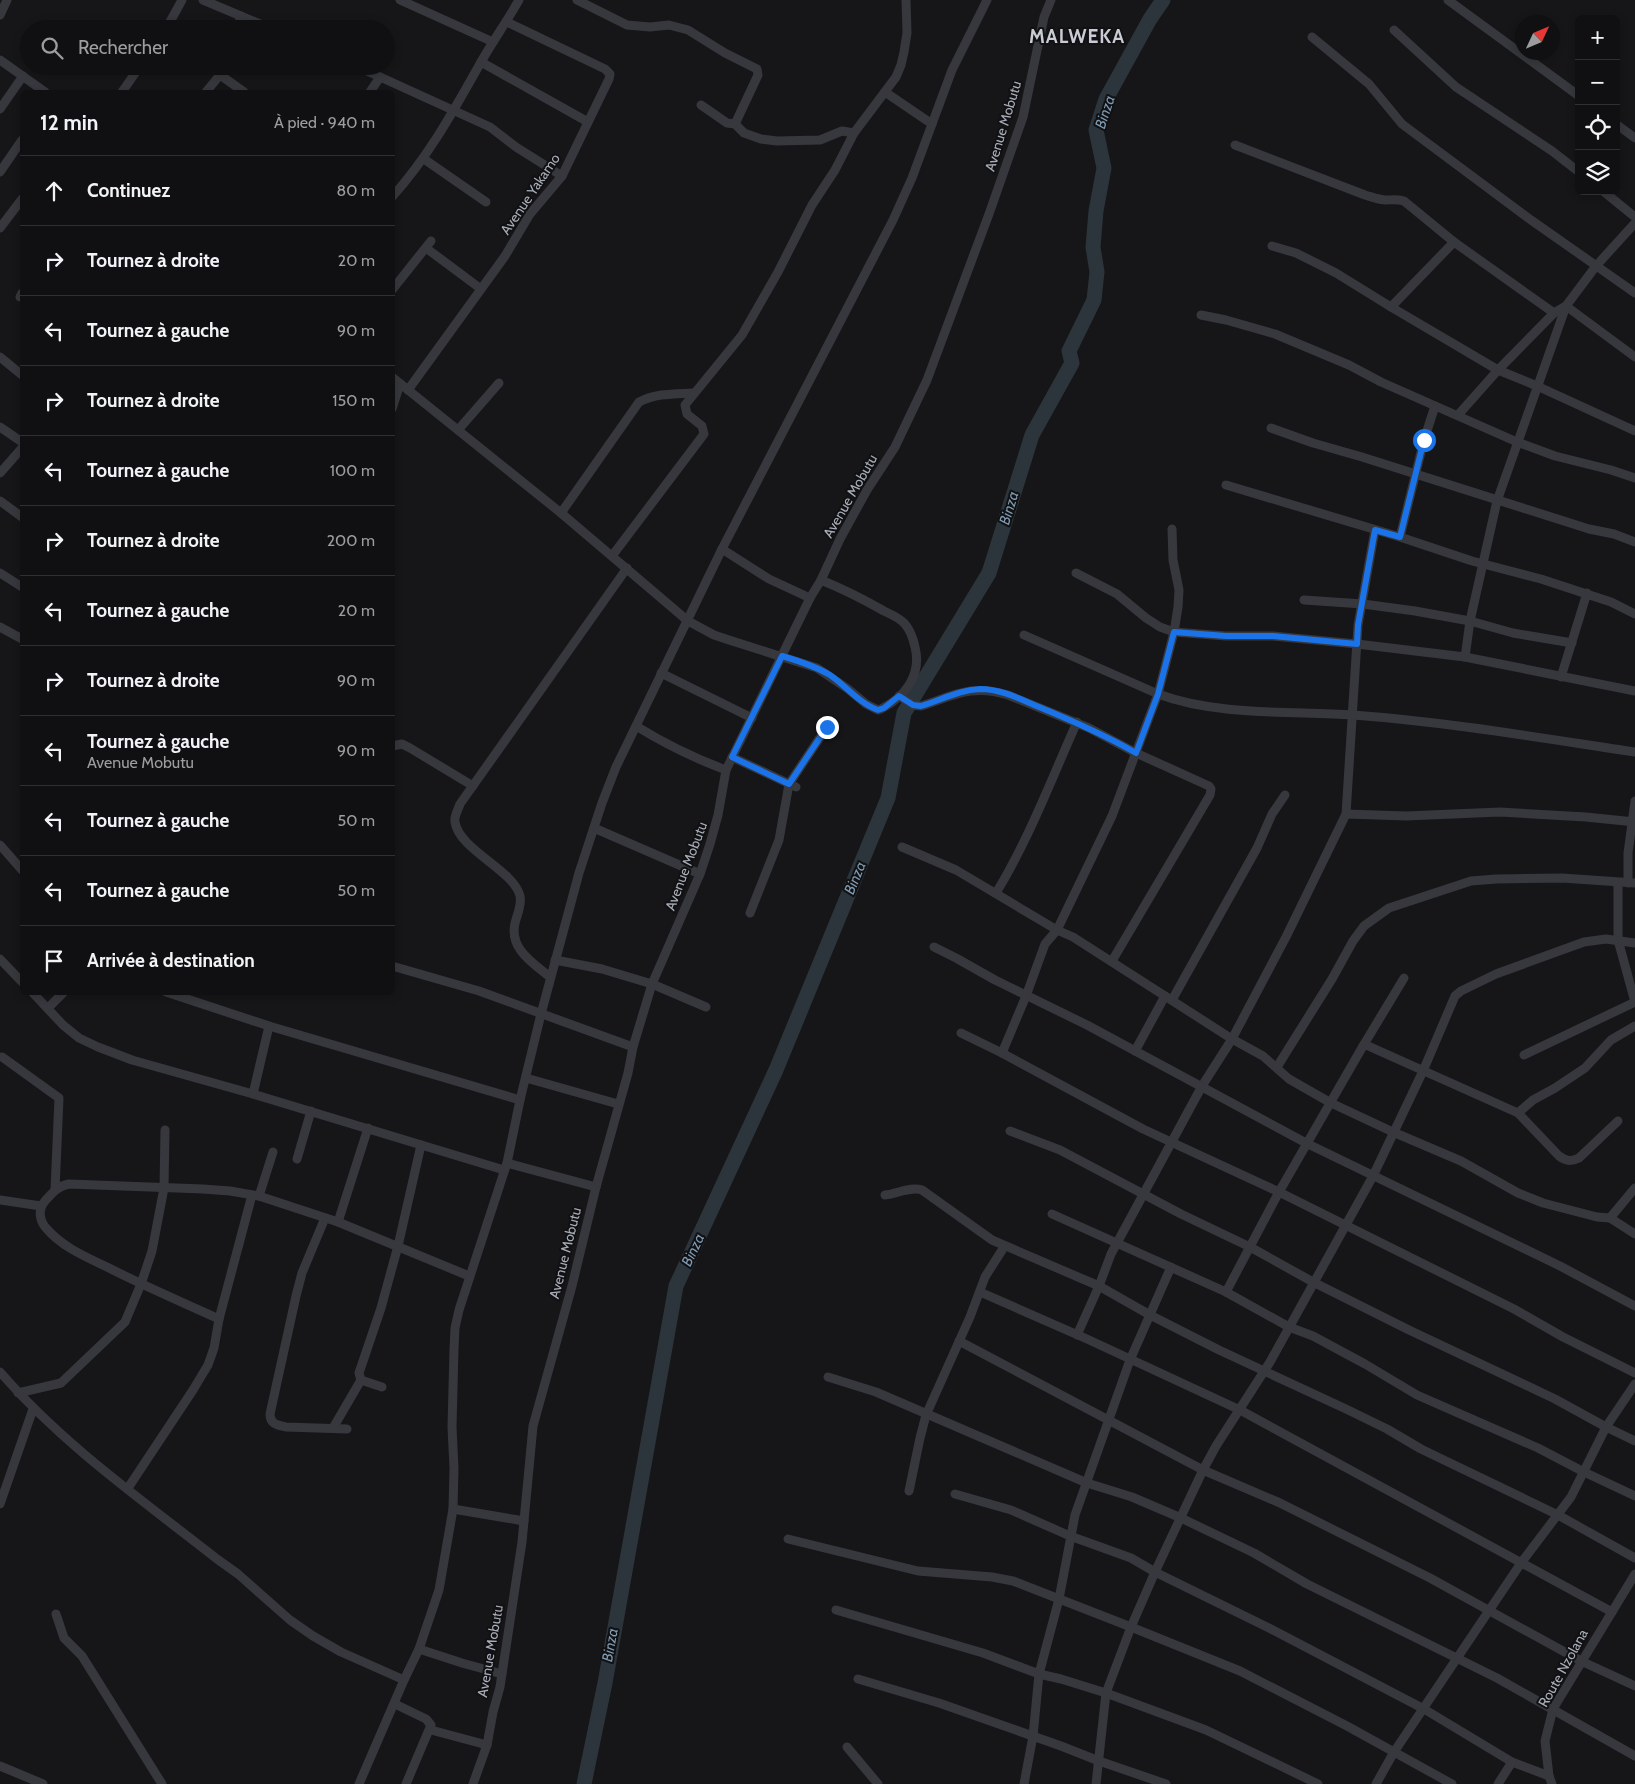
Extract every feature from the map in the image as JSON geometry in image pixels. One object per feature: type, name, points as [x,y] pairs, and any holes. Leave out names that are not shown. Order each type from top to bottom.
[{"type":"street","points":[[0,15],[7,0]]},
{"type":"street","points":[[171,20],[182,0]]},
{"type":"street","points":[[203,0],[251,20]]},
{"type":"street","points":[[400,0],[493,42]]},
{"type":"street","points":[[395,193],[424,159],[519,0]]},
{"type":"street","points":[[577,0],[626,25],[650,27],[669,25],[688,30],[757,69],[758,75],[736,124]]},
{"type":"street","points":[[612,556],[704,434],[702,426],[687,414],[685,405],[693,393],[726,357],[755,314],[783,264],[812,205],[854,133],[896,78],[901,65],[907,33],[906,0]]},
{"type":"street","points":[[359,1784],[419,1649],[440,1590],[453,1509],[452,1427],[455,1328],[469,1276],[506,1167],[550,977],[579,873],[594,828],[616,767],[722,549],[893,220],[912,178],[952,70],[987,0]]},
{"type":"street","name":"Avenue Mobutu","points":[[473,1784],[487,1745],[502,1674],[519,1570],[533,1426],[572,1286],[618,1104],[628,1073],[632,1047],[652,984],[700,874],[715,829],[726,770],[840,539],[867,490],[895,447],[927,380],[1023,117],[1044,16],[1051,0]]},
{"type":"street","points":[[1448,0],[1575,93]]},
{"type":"street","points":[[240,20],[241,16]]},
{"type":"street","name":"Avenue Yakamo","points":[[408,390],[505,256],[530,214],[562,176],[609,79],[608,71],[507,22]]},
{"type":"street","points":[[1394,30],[1456,87],[1552,151],[1575,169]]},
{"type":"street","points":[[1312,36],[1369,84],[1402,124],[1596,266],[1635,292]]},
{"type":"street","points":[[0,60],[20,74]]},
{"type":"street","points":[[481,62],[588,122]]},
{"type":"street","points":[[123,90],[134,75]]},
{"type":"street","points":[[376,75],[490,127],[516,147],[562,176]]},
{"type":"street","points":[[0,109],[23,76],[42,90]]},
{"type":"street","points":[[208,90],[219,76],[241,90]]},
{"type":"street","points":[[371,90],[380,77]]},
{"type":"street","points":[[885,92],[932,124]]},
{"type":"street","points":[[701,105],[727,123],[736,124],[744,133],[761,139],[777,141],[820,140],[842,131],[854,133]]},
{"type":"street","points":[[1620,127],[1635,138]]},
{"type":"street","points":[[0,172],[20,143]]},
{"type":"street","points":[[1235,145],[1365,195],[1380,199],[1404,200],[1454,242],[1554,313]]},
{"type":"street","points":[[424,159],[486,202]]},
{"type":"street","points":[[1608,195],[1635,217]]},
{"type":"street","points":[[0,228],[20,202]]},
{"type":"street","points":[[1464,657],[1482,563],[1497,501],[1566,306],[1596,266],[1635,223]]},
{"type":"street","points":[[1391,307],[1454,242]]},
{"type":"street","points":[[395,286],[428,244],[481,290]]},
{"type":"street","points":[[1272,246],[1324,266],[1498,370],[1635,430]]},
{"type":"street","points":[[1458,415],[1498,370],[1554,313],[1566,306]]},
{"type":"street","points":[[1566,306],[1635,357]]},
{"type":"street","points":[[1201,316],[1226,320],[1274,334],[1349,364],[1381,382],[1517,442],[1555,456],[1635,478]]},
{"type":"street","points":[[0,357],[20,373]]},
{"type":"street","points":[[395,380],[561,513],[688,621],[721,638],[817,668],[836,680],[866,704],[878,710],[884,708],[901,698],[916,673],[916,651],[910,631],[903,622],[895,617],[860,597],[821,580]]},
{"type":"street","points":[[458,430],[499,383]]},
{"type":"street","points":[[395,400],[400,384]]},
{"type":"street","points":[[561,513],[639,402],[651,396],[693,393]]},
{"type":"street","points":[[1400,537],[1424,440],[1435,406]]},
{"type":"street","points":[[0,427],[20,441]]},
{"type":"street","points":[[1271,428],[1497,501],[1589,529],[1614,534],[1635,542]]},
{"type":"street","points":[[0,473],[20,450]]},
{"type":"street","points":[[1226,485],[1587,593],[1635,614]]},
{"type":"street","points":[[0,501],[20,516]]},
{"type":"street","points":[[1002,1052],[1046,944],[1057,930],[1112,816],[1158,694],[1174,632],[1179,590],[1173,560],[1172,529]]},
{"type":"street","points":[[1077,1335],[1099,1286],[1105,1267],[1171,1142],[1202,1086],[1232,1038],[1286,937],[1346,814],[1354,715],[1358,625],[1375,530]]},
{"type":"street","points":[[722,549],[769,578],[810,598]]},
{"type":"street","points":[[550,977],[524,956],[518,946],[515,926],[521,901],[516,888],[471,846],[458,830],[455,822],[456,814],[460,804],[627,568]]},
{"type":"street","points":[[0,572],[20,586]]},
{"type":"street","points":[[1076,573],[1118,594],[1146,618],[1160,627],[1174,632],[1226,636],[1273,636],[1464,657],[1635,691]]},
{"type":"street","points":[[1561,677],[1587,593]]},
{"type":"street","points":[[1304,600],[1363,604],[1415,611],[1470,621],[1513,633],[1572,643]]},
{"type":"street","points":[[0,627],[20,638]]},
{"type":"street","points":[[1024,635],[1175,700],[1227,709],[1354,715],[1455,725],[1635,752]]},
{"type":"street","points":[[661,674],[752,718]]},
{"type":"street","points":[[901,698],[913,705],[921,706],[959,692],[982,689],[1008,694],[1077,722],[1136,753],[1209,786],[1211,792],[1112,961]]},
{"type":"street","points":[[996,893],[1014,864],[1077,722]]},
{"type":"street","points":[[636,726],[664,743],[726,770]]},
{"type":"street","points":[[750,913],[764,882],[793,786],[827,727]]},
{"type":"street","points":[[395,745],[402,744],[410,748],[473,786]]},
{"type":"street","points":[[732,757],[793,786]]},
{"type":"street","points":[[1135,1051],[1257,848],[1272,814],[1285,796]]},
{"type":"street","points":[[1277,1067],[1332,979],[1353,941],[1364,926],[1389,908],[1471,881],[1554,878],[1632,883],[1628,853],[1635,801]]},
{"type":"street","points":[[1346,814],[1406,816],[1500,812],[1633,822]]},
{"type":"street","points":[[594,828],[700,874]]},
{"type":"street","points":[[0,845],[20,868]]},
{"type":"street","points":[[902,847],[956,870],[1057,930],[1073,937],[1263,1056],[1289,1079],[1331,1103],[1461,1161],[1518,1193],[1543,1203],[1597,1217],[1610,1218],[1635,1234]]},
{"type":"street","points":[[1524,1055],[1635,1002],[1618,940],[1618,883]]},
{"type":"street","points":[[1096,1784],[1106,1693],[1130,1626],[1203,1470],[1216,1446],[1264,1371],[1373,1176],[1423,1071],[1452,1003],[1460,991],[1512,967],[1584,942],[1618,940],[1635,943]]},
{"type":"street","points":[[934,947],[1202,1086],[1308,1144],[1560,1266],[1635,1306]]},
{"type":"street","points":[[0,959],[20,980]]},
{"type":"street","points":[[555,960],[602,969],[652,984],[706,1007]]},
{"type":"street","points":[[395,967],[479,991],[632,1047]]},
{"type":"street","points":[[1226,1292],[1279,1192],[1404,978]]},
{"type":"street","points":[[35,995],[62,1025],[79,1038],[132,1060],[312,1111],[421,1145],[506,1167],[596,1187]]},
{"type":"street","points":[[48,1008],[61,995]]},
{"type":"street","points":[[175,995],[269,1026],[520,1100]]},
{"type":"street","points":[[253,1094],[269,1026]]},
{"type":"street","points":[[1518,1113],[1533,1100],[1585,1068],[1606,1044],[1635,1026]]},
{"type":"street","points":[[961,1033],[1002,1052],[1118,1116],[1346,1225],[1514,1309],[1563,1337],[1635,1373]]},
{"type":"street","points":[[1363,1046],[1366,1045],[1518,1113],[1565,1160],[1572,1161],[1579,1158],[1618,1121]]},
{"type":"street","points":[[2,1056],[59,1098],[55,1190]]},
{"type":"street","points":[[526,1078],[618,1104]]},
{"type":"street","points":[[297,1160],[312,1111]]},
{"type":"street","points":[[338,1222],[368,1128]]},
{"type":"street","points":[[18,1392],[61,1382],[125,1322],[152,1251],[164,1188],[165,1130]]},
{"type":"street","points":[[1010,1131],[1060,1150],[1250,1247],[1313,1282],[1555,1399],[1635,1441]]},
{"type":"street","points":[[334,1428],[361,1380],[359,1373],[381,1308],[398,1246],[421,1145]]},
{"type":"street","points":[[128,1488],[190,1396],[208,1365],[214,1348],[219,1319],[256,1196],[273,1152]]},
{"type":"street","points":[[219,1319],[70,1249],[45,1227],[40,1216],[41,1206],[61,1185],[69,1184],[230,1191],[256,1196],[338,1222],[469,1276]]},
{"type":"street","points":[[885,1195],[913,1188],[922,1190],[957,1214],[976,1230],[1004,1247],[1014,1249],[1099,1286],[1150,1315],[1354,1413],[1421,1449],[1558,1515],[1635,1558]]},
{"type":"street","points":[[1610,1218],[1635,1188]]},
{"type":"street","points":[[0,1200],[41,1206]]},
{"type":"street","points":[[1052,1214],[1226,1292],[1289,1327],[1313,1336],[1365,1364],[1417,1395],[1538,1448],[1635,1496]]},
{"type":"street","points":[[325,1218],[302,1273],[270,1414],[272,1423],[278,1426],[347,1428]]},
{"type":"street","points":[[909,1491],[926,1415],[985,1277],[1004,1247]]},
{"type":"street","points":[[1024,1784],[1033,1736],[1039,1674],[1059,1599],[1075,1515],[1130,1360],[1171,1267]]},
{"type":"street","points":[[980,1292],[1240,1410],[1612,1612]]},
{"type":"street","points":[[959,1341],[1203,1470],[1280,1503],[1430,1578],[1581,1661],[1635,1686]]},
{"type":"street","points":[[0,1372],[33,1409],[88,1457],[216,1559],[238,1574],[290,1620],[341,1652],[404,1680]]},
{"type":"street","points":[[828,1377],[876,1392],[1087,1483],[1132,1497],[1181,1518],[1254,1553],[1307,1584],[1458,1658],[1635,1756]]},
{"type":"street","points":[[361,1380],[382,1387]]},
{"type":"street","points":[[1376,1784],[1394,1752],[1522,1563],[1571,1497],[1606,1427],[1635,1384]]},
{"type":"street","points":[[0,1504],[33,1409]]},
{"type":"street","points":[[955,1494],[1012,1510],[1070,1536],[1131,1558],[1424,1709],[1512,1762],[1550,1780]]},
{"type":"street","points":[[453,1509],[524,1521]]},
{"type":"street","points":[[788,1539],[918,1571],[992,1577],[1013,1581],[1240,1671],[1452,1784]]},
{"type":"street","name":"Route Nzolana","points":[[1550,1780],[1545,1742],[1553,1710],[1635,1574]]},
{"type":"street","points":[[836,1610],[983,1653],[1039,1674],[1106,1693],[1206,1730],[1318,1784]]},
{"type":"street","points":[[56,1614],[64,1638],[82,1656],[162,1784]]},
{"type":"street","points":[[419,1649],[502,1674]]},
{"type":"street","points":[[858,1679],[939,1703],[1033,1736],[1099,1762],[1166,1784]]},
{"type":"street","points":[[395,1704],[430,1722],[431,1725],[431,1730],[406,1784]]},
{"type":"street","points":[[431,1730],[487,1745]]},
{"type":"street","points":[[847,1746],[878,1784]]},
{"type":"street","points":[[1498,1784],[1512,1762]]},
{"type":"street","points":[[0,1766],[43,1784]]},
{"type":"waterway","name":"Binza","points":[[584,1784],[605,1683],[676,1286],[776,1070],[888,798],[904,713],[989,573],[1032,435],[1072,363],[1069,351],[1094,300],[1097,272],[1093,247],[1096,211],[1104,168],[1096,130],[1106,99],[1150,19],[1163,0]]},
{"type":"district","name":"MALWEKA","points":[[1077,36]]},
{"type":"route","points":[[827,727],[789,784],[732,757],[782,656],[817,668],[830,675],[866,704],[878,710],[884,708],[899,696],[913,705],[921,706],[959,692],[982,689],[996,691],[1077,722],[1136,753],[1158,694],[1174,632],[1226,636],[1273,636],[1357,644],[1358,625],[1375,530],[1400,537],[1424,440]]}]
